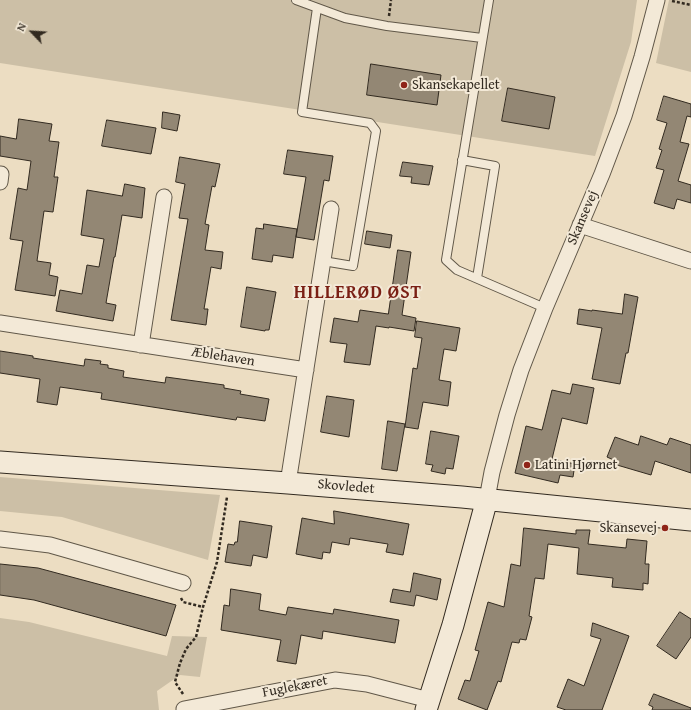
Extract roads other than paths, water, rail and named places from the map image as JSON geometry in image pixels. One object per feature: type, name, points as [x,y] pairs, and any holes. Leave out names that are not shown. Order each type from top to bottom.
[{"type":"street","name":"Skansevej","points":[[427,705],[453,625],[487,499],[492,472],[507,415],[521,370],[545,308],[602,174],[624,116],[642,58],[657,0]]},
{"type":"street","points":[[0,174],[0,182]]},
{"type":"street","points":[[141,345],[164,197]]},
{"type":"street","points":[[288,483],[331,209]]},
{"type":"street","points":[[580,225],[691,261]]},
{"type":"street","name":"Æblehaven","points":[[0,322],[306,370]]},
{"type":"street","name":"Skovledet","points":[[0,462],[230,478],[487,499],[691,520]]},
{"type":"street","points":[[0,539],[50,545],[183,582]]},
{"type":"street","name":"Fuglekæret","points":[[189,708],[335,680],[366,684],[427,705]]},
{"type":"lane","points":[[296,0],[345,18],[387,26],[482,38]]},
{"type":"lane","points":[[488,0],[446,260],[457,270],[545,308]]},
{"type":"lane","points":[[318,8],[302,112],[370,123],[376,131],[353,266],[323,261]]},
{"type":"lane","points":[[462,160],[495,166],[476,278]]},
{"type":"place","name":"Skansekapellet","points":[[404,85]]},
{"type":"place","name":"Latini Hjørnet","points":[[527,465]]},
{"type":"place","name":"Skansevej","points":[[665,528]]},
{"type":"district","name":"HILLERØD ØST","points":[[358,293]]}]
